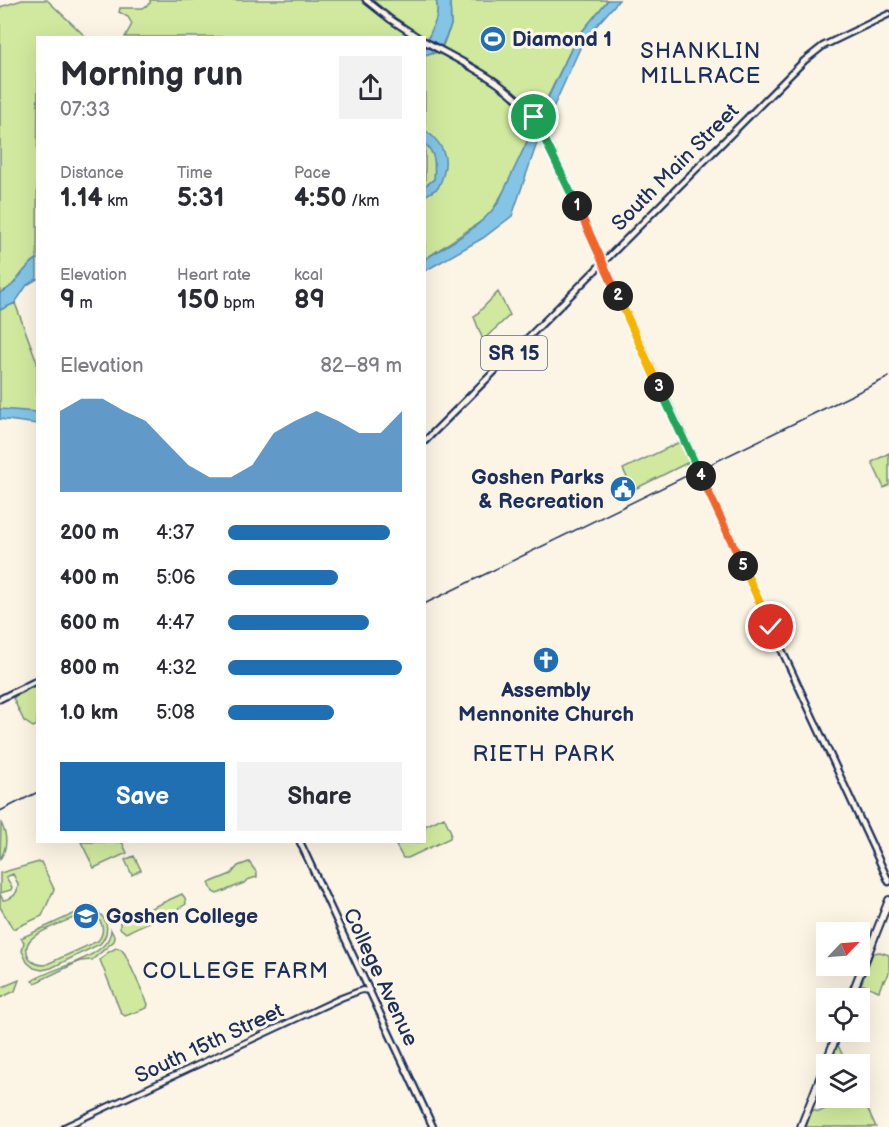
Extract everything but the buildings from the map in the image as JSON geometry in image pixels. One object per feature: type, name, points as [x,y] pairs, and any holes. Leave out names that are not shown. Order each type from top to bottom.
[{"type":"highway","points":[[854,988],[889,900]]},
{"type":"highway","points":[[801,1127],[834,1042]]},
{"type":"main road","points":[[366,0],[384,16],[416,36]]},
{"type":"main road","name":"South Main Street","points":[[426,440],[809,56],[824,46],[889,14]]},
{"type":"main road","points":[[426,42],[510,92],[534,117],[543,132],[889,882]]},
{"type":"main road","points":[[0,699],[36,681]]},
{"type":"main road","name":"College Avenue","points":[[300,843],[433,1127]]},
{"type":"street","name":"South 15th Street","points":[[64,1127],[341,998],[362,990],[369,990]]},
{"type":"green space","points":[[22,0],[47,0],[85,36],[36,36],[36,260],[11,286],[0,293],[0,7]]},
{"type":"green space","points":[[150,0],[362,0],[411,36],[126,36],[132,24],[128,17],[119,12],[120,8],[143,8],[150,3]]},
{"type":"green space","points":[[368,0],[436,0],[438,10],[435,25],[427,39],[426,36],[422,36],[396,21]]},
{"type":"green space","points":[[450,0],[608,0],[576,39],[538,117],[516,93],[442,48],[451,25]]},
{"type":"green space","points":[[438,52],[478,74],[504,91],[535,124],[507,186],[489,216],[426,258],[426,56]]},
{"type":"green space","points":[[498,292],[510,315],[483,340],[474,317]]},
{"type":"green space","points":[[15,303],[36,359],[36,420],[0,418],[0,310]]},
{"type":"green space","points":[[682,441],[690,458],[689,462],[635,489],[632,488],[623,469]]},
{"type":"green space","points":[[889,453],[889,485],[884,488],[872,462]]},
{"type":"green space","points":[[36,685],[36,726],[33,727],[24,721],[13,698]]},
{"type":"green space","name":"RIETH PARK","points":[[444,817],[451,832],[450,838],[408,858],[403,858],[395,843],[426,843],[426,826]]},
{"type":"green space","points":[[1,823],[6,841],[5,850],[0,859]]},
{"type":"green space","points":[[82,843],[122,843],[127,853],[94,868]]},
{"type":"green space","points":[[134,856],[141,870],[132,875],[125,860]]},
{"type":"green space","points":[[39,862],[54,889],[42,916],[13,929],[0,907],[0,894],[3,900],[12,897],[17,891],[18,884],[13,874],[6,877],[12,887],[11,890],[0,893],[0,873]]},
{"type":"green space","points":[[249,862],[257,873],[257,877],[217,894],[213,892],[209,883],[231,874],[238,866]]},
{"type":"green space","points":[[182,894],[186,904],[178,909],[126,933],[120,928],[120,922]]},
{"type":"green space","points":[[93,905],[94,910],[105,921],[107,930],[100,944],[51,968],[42,970],[34,968],[27,962],[22,951],[24,942],[21,938]],"holes":[[[91,914],[102,926],[102,933],[98,941],[45,965],[36,964],[29,958],[27,946],[34,937],[69,920]]]},
{"type":"green space","points":[[111,930],[114,941],[92,960],[80,961],[35,983],[32,981],[90,955],[108,940]]},
{"type":"green space","points":[[116,948],[121,949],[125,954],[148,1004],[147,1008],[125,1016],[121,1013],[100,960]]},
{"type":"green space","points":[[880,952],[889,955],[889,973],[885,981],[883,980],[879,991],[861,984],[864,976],[870,976],[870,961],[873,953]]},
{"type":"green space","points":[[19,980],[15,991],[0,998],[0,988]]},
{"type":"green space","points":[[837,1043],[842,1054],[833,1054]]},
{"type":"green space","points":[[828,1108],[867,1108],[876,1127],[806,1127],[812,1110],[819,1112]]},
{"type":"water","points":[[436,0],[450,0],[451,25],[440,50],[426,55],[426,44],[437,16]]},
{"type":"water","points":[[608,0],[619,0],[581,46],[537,143],[512,216],[483,238],[426,270],[426,258],[474,227],[498,203],[576,39]]},
{"type":"water","points":[[426,131],[433,136],[442,149],[445,163],[438,188],[426,195],[426,185],[434,179],[435,169],[426,145]]},
{"type":"water","points":[[36,260],[36,280],[27,285],[15,303],[0,310],[0,293],[11,286]]},
{"type":"water","points":[[0,409],[36,412],[36,424],[0,419]]},
{"type":"railway","points":[[426,603],[889,377]]},
{"type":"railway","points":[[0,811],[36,793]]},
{"type":"place","name":"Diamond 1","points":[[493,39]]},
{"type":"place","name":"Goshen Parks & Recreation","points":[[623,489]]},
{"type":"place","name":"Assembly Mennonite Church","points":[[546,660]]},
{"type":"place","name":"Goshen College","points":[[86,916]]},
{"type":"district","name":"SHANKLIN MILLRACE","points":[[701,62]]},
{"type":"district","name":"RIETH PARK","points":[[544,753]]},
{"type":"district","name":"COLLEGE FARM","points":[[236,970]]},
{"type":"route","points":[[534,117],[543,132],[669,410],[771,627]]}]
